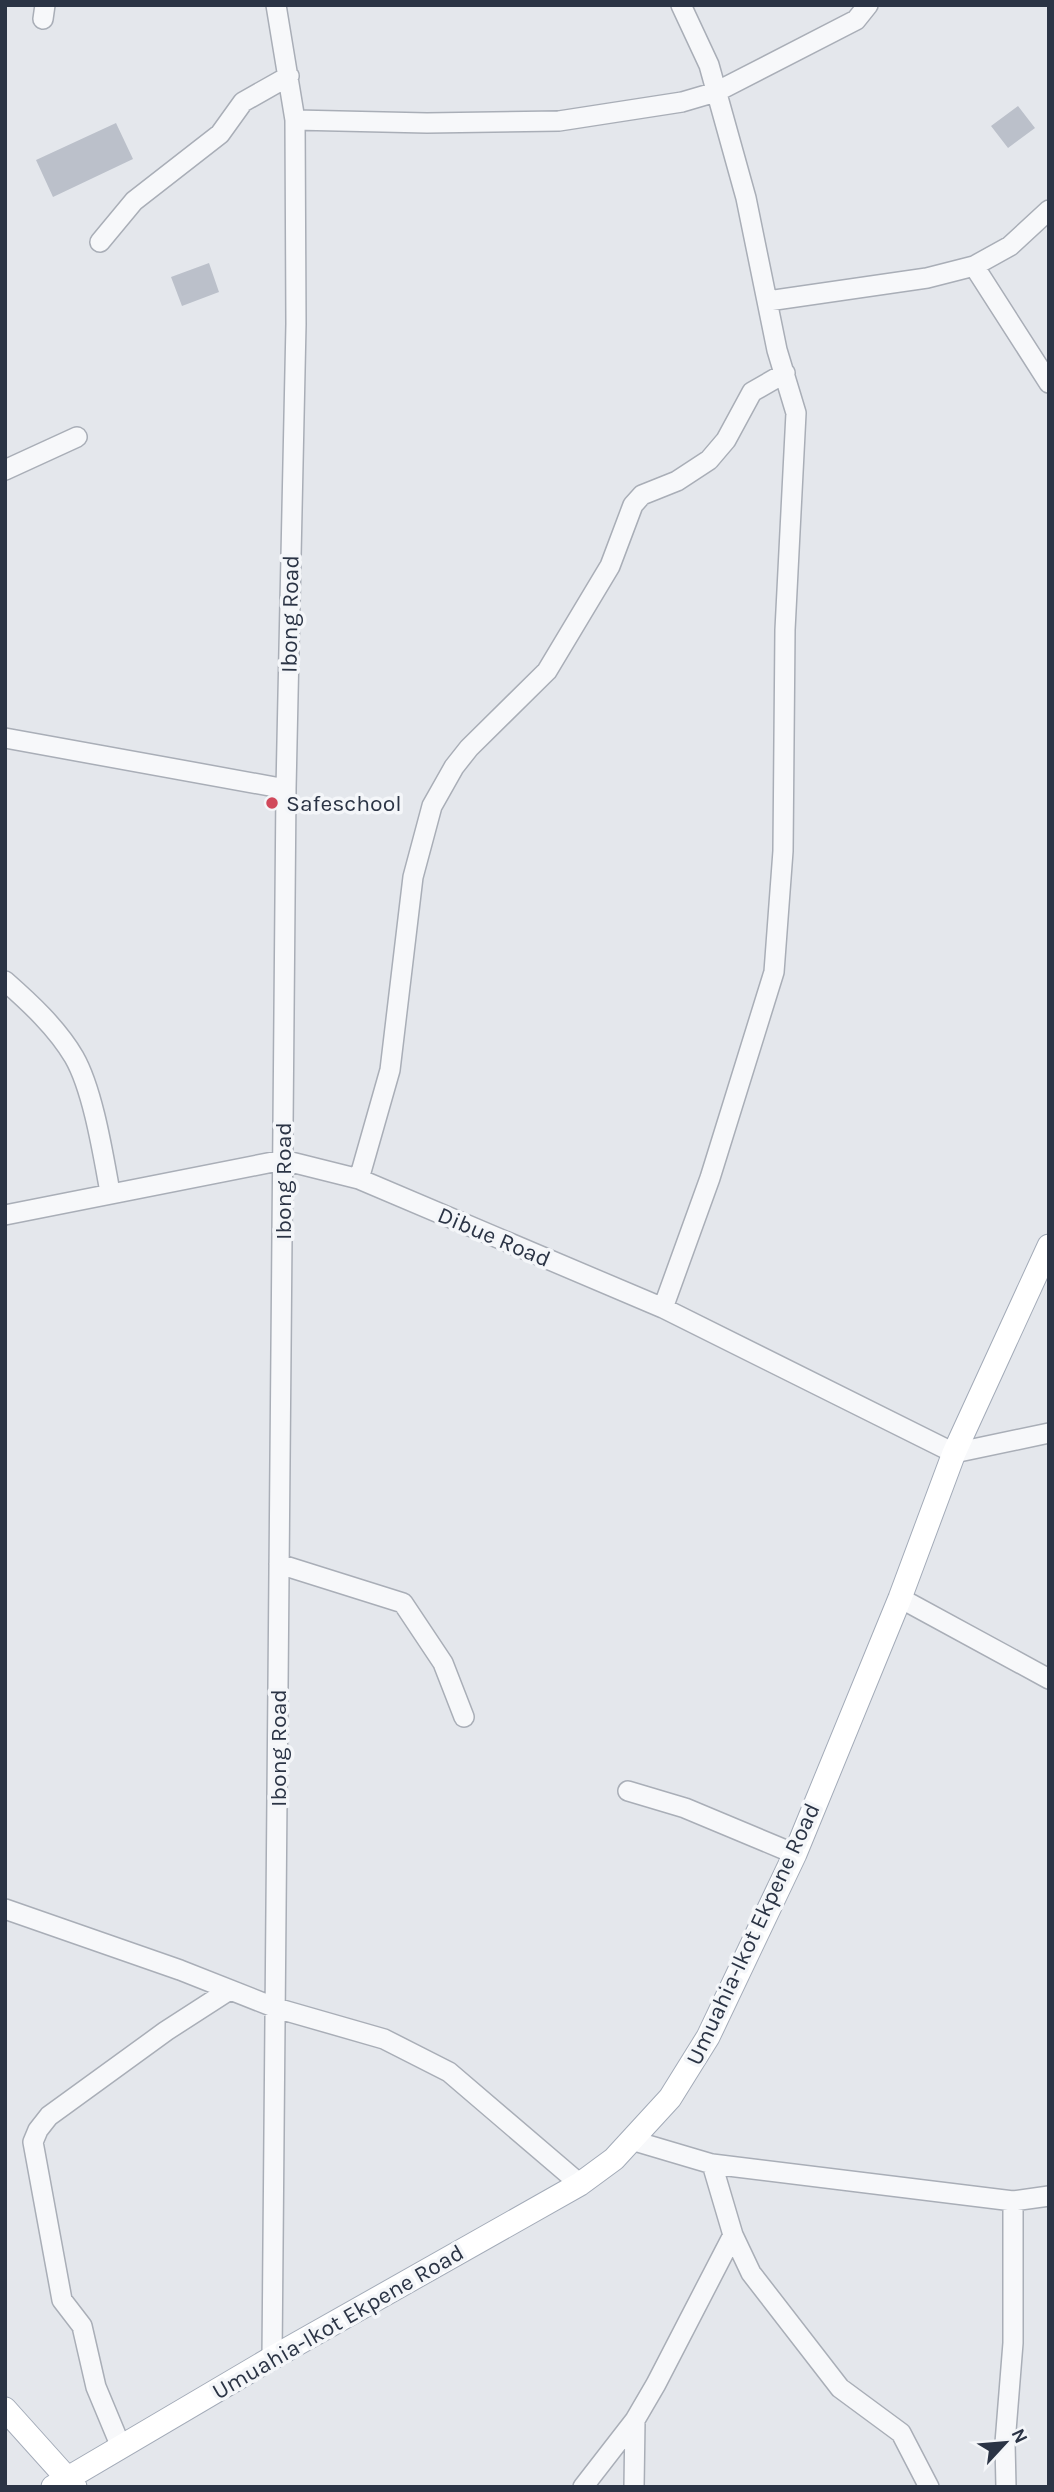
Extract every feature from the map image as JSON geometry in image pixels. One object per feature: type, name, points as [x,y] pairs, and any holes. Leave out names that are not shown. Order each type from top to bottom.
[{"type":"main road","name":"Umuahia-Ikot Ekpene Road","points":[[66,2484],[121,2447],[272,2358],[580,2184],[614,2160],[670,2098],[693,2065],[795,1854],[900,1598],[954,1453],[1049,1246]]},
{"type":"main road","points":[[5,2409],[66,2484]]},
{"type":"street","name":"Ibong Road","points":[[272,2358],[286,789],[296,324],[295,120],[276,5]]},
{"type":"street","points":[[663,1308],[710,1178],[774,972],[783,851],[785,630],[796,413],[746,198],[709,65],[681,5]]},
{"type":"street","points":[[295,120],[427,123],[558,121],[682,102],[716,92],[856,20],[868,5]]},
{"type":"street","points":[[100,242],[134,201],[220,134],[243,102],[289,76]]},
{"type":"street","points":[[768,301],[927,278],[974,266],[1010,246],[1049,210]]},
{"type":"street","points":[[974,266],[1049,383]]},
{"type":"street","points":[[359,1180],[390,1070],[413,877],[432,806],[454,767],[469,748],[547,671],[610,566],[633,505],[642,495],[677,481],[709,460],[726,440],[752,392],[785,373]]},
{"type":"street","points":[[5,470],[77,437]]},
{"type":"street","points":[[5,738],[286,789]]},
{"type":"street","points":[[5,981],[44,1018],[75,1058],[98,1127],[110,1192]]},
{"type":"street","name":"Dibue Road","points":[[5,1214],[283,1160],[359,1180],[663,1308],[954,1453]]},
{"type":"street","points":[[954,1453],[1049,1433]]},
{"type":"street","points":[[279,1564],[403,1604],[443,1663],[464,1717]]},
{"type":"street","points":[[900,1598],[1049,1679]]},
{"type":"street","points":[[628,1791],[685,1808],[795,1854]]},
{"type":"street","points":[[5,1909],[180,1970],[276,2008],[384,2039],[430,2060],[580,2184]]},
{"type":"street","points":[[121,2447],[96,2387],[82,2326],[62,2300],[33,2143],[38,2130],[49,2116],[166,2031],[228,1991]]},
{"type":"street","points":[[631,2140],[712,2164],[1013,2201],[1049,2196]]},
{"type":"street","points":[[712,2164],[733,2235],[751,2273],[831,2378],[901,2433],[934,2485]]},
{"type":"street","points":[[1006,2487],[1005,2443],[1013,2343],[1013,2201]]},
{"type":"street","points":[[583,2487],[635,2420],[733,2235]]},
{"type":"street","points":[[634,2477],[635,2420]]},
{"type":"street","points":[[605,2459],[634,2477]]},
{"type":"building","points":[[1018,106],[1035,128],[1008,148],[991,126]]},
{"type":"building","points":[[116,123],[133,159],[53,197],[36,160]]},
{"type":"building","points":[[209,263],[219,292],[182,306],[171,277]]},
{"type":"place","name":"Safeschool","points":[[272,803]]}]
